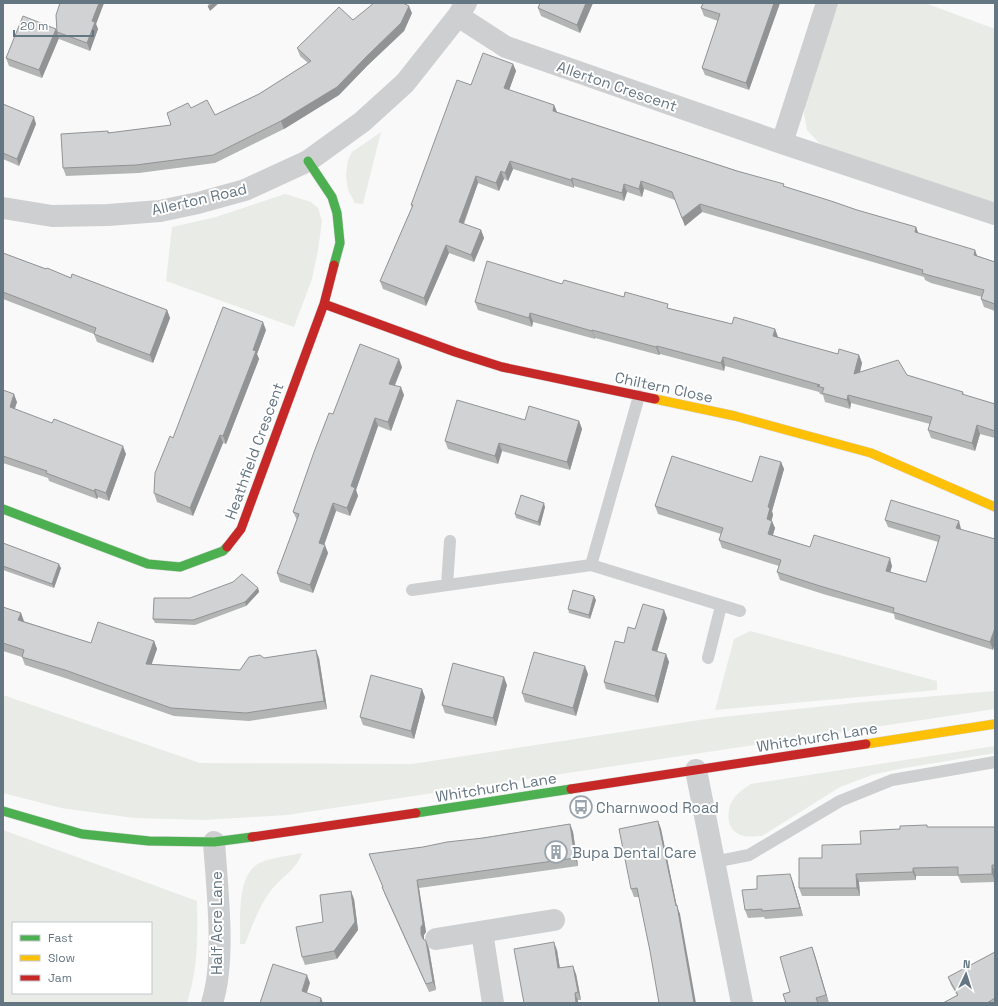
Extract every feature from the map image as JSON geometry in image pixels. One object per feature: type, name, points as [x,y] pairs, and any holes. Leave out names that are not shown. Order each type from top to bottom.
[{"type":"street","points":[[782,143],[827,3]]},
{"type":"street","name":"Allerton Crescent","points":[[462,10],[506,47],[782,143],[995,214]]},
{"type":"street","name":"Allerton Road","points":[[3,208],[52,216],[108,215],[160,211],[198,203],[246,190],[308,161],[362,122],[405,83],[462,10]]},
{"type":"street","name":"Heathfield Crescent","points":[[3,509],[148,564],[180,567],[223,551],[241,529],[324,304],[340,243],[337,213],[332,197],[308,161]]},
{"type":"street","name":"Chiltern Close","points":[[324,304],[455,352],[502,367],[735,416],[871,453],[995,507]]},
{"type":"street","name":"Whitchurch Lane","points":[[3,811],[82,834],[149,841],[214,842],[304,831],[995,724]]},
{"type":"street","points":[[696,770],[740,986],[742,1003]]},
{"type":"street","name":"Half Acre Lane","points":[[212,1003],[215,993],[219,955],[214,842]]},
{"type":"street","points":[[436,939],[554,920]]},
{"type":"street","points":[[482,932],[493,1003]]},
{"type":"lane","points":[[591,565],[639,396]]},
{"type":"lane","points":[[447,585],[450,541]]},
{"type":"lane","points":[[412,590],[591,565],[740,612]]},
{"type":"lane","points":[[708,658],[721,606]]},
{"type":"lane","points":[[714,862],[749,855],[840,801],[892,780],[995,762]]},
{"type":"shaded area","points":[[839,3],[925,3],[995,29],[995,203],[820,144],[807,130],[804,113],[807,94]]},
{"type":"shaded area","points":[[381,132],[363,204],[355,203],[348,190],[346,175],[348,160],[352,152]]},
{"type":"shaded area","points":[[285,194],[311,202],[318,208],[322,221],[312,279],[294,327],[166,281],[172,227],[216,217]]},
{"type":"shaded area","points":[[750,631],[937,681],[937,690],[715,710],[734,639]]},
{"type":"shaded area","points":[[995,691],[995,709],[287,815],[204,820],[134,818],[61,808],[3,793],[3,695],[200,763],[412,764],[713,718],[864,702]]},
{"type":"shaded area","points":[[995,746],[995,753],[899,769],[872,775],[840,787],[762,836],[741,835],[736,833],[729,824],[728,815],[733,799],[751,784]]},
{"type":"shaded area","points":[[3,830],[197,901],[195,965],[191,990],[187,1003],[3,1003]]},
{"type":"shaded area","points":[[302,853],[297,864],[267,895],[245,944],[240,944],[240,911],[243,886],[253,867],[266,860]]},
{"type":"building","points":[[60,3],[99,3],[92,21],[95,22],[87,43],[57,32],[56,15]]},
{"type":"building","points":[[374,3],[403,3],[409,6],[401,23],[337,87],[281,121],[213,155],[136,165],[63,168],[61,134],[108,131],[108,133],[171,125],[167,113],[188,103],[191,108],[207,100],[215,115],[259,94],[311,61],[297,48],[339,7],[353,20]]},
{"type":"building","points":[[540,3],[586,3],[577,25],[538,8]]},
{"type":"building","points":[[703,3],[774,3],[746,83],[702,68],[720,14],[701,8]]},
{"type":"building","points":[[23,16],[56,29],[39,70],[6,58]]},
{"type":"building","points":[[483,53],[513,64],[504,88],[554,105],[553,111],[737,171],[784,184],[783,186],[857,210],[916,227],[915,232],[975,250],[974,255],[995,262],[995,304],[981,299],[984,290],[928,275],[922,273],[923,270],[700,204],[682,218],[672,192],[641,181],[639,189],[624,184],[622,193],[572,178],[571,180],[510,161],[505,173],[501,171],[496,183],[476,176],[459,222],[481,230],[471,255],[446,245],[424,298],[380,281],[413,205],[411,205],[457,80],[471,85]]},
{"type":"building","points":[[3,104],[34,117],[17,159],[3,153]]},
{"type":"building","points":[[3,253],[71,278],[72,274],[167,310],[150,355],[94,334],[96,328],[3,292]]},
{"type":"building","points":[[487,261],[562,284],[564,280],[624,297],[625,292],[668,304],[667,308],[732,324],[734,317],[775,329],[773,336],[838,354],[839,349],[859,355],[854,374],[898,360],[907,375],[963,392],[962,394],[995,404],[995,431],[977,425],[972,443],[928,430],[932,417],[848,395],[847,400],[822,393],[824,388],[817,386],[820,385],[723,357],[721,363],[592,331],[530,313],[529,318],[475,302]]},
{"type":"building","points":[[223,307],[263,322],[253,350],[256,351],[223,436],[220,435],[190,508],[154,493],[155,473],[170,436],[173,438]]},
{"type":"building","points":[[360,344],[399,359],[389,384],[401,387],[388,422],[375,418],[351,486],[355,488],[347,508],[333,503],[319,543],[325,545],[310,585],[277,573],[299,514],[293,512],[314,452],[329,413],[333,414]]},
{"type":"building","points":[[3,390],[14,394],[10,407],[52,423],[54,419],[123,446],[106,493],[95,489],[94,491],[46,473],[47,471],[3,456]]},
{"type":"building","points":[[457,400],[525,420],[529,406],[579,421],[567,462],[499,443],[495,456],[445,441]]},
{"type":"building","points":[[672,456],[752,482],[760,456],[781,462],[768,507],[770,508],[767,519],[772,521],[768,534],[810,547],[814,535],[890,558],[886,571],[926,582],[940,536],[885,520],[891,500],[959,521],[956,528],[995,539],[995,628],[990,642],[893,612],[894,608],[777,572],[781,560],[719,540],[723,528],[655,506]]},
{"type":"building","points":[[521,495],[544,503],[538,522],[515,514]]},
{"type":"building","points":[[3,543],[59,564],[52,584],[3,566]]},
{"type":"building","points":[[242,574],[258,588],[245,602],[193,620],[153,619],[154,598],[190,598],[233,582]]},
{"type":"building","points":[[573,590],[594,596],[589,615],[568,609]]},
{"type":"building","points":[[643,604],[664,610],[652,650],[666,654],[655,696],[604,682],[615,641],[624,643],[628,627],[635,629]]},
{"type":"building","points":[[3,607],[21,613],[18,620],[91,643],[98,622],[154,641],[146,664],[240,670],[249,657],[260,655],[264,658],[316,650],[324,701],[246,713],[171,708],[65,670],[22,657],[24,650],[3,643]]},
{"type":"building","points":[[534,652],[585,666],[573,708],[522,693]]},
{"type":"building","points":[[453,663],[504,677],[493,718],[442,705]]},
{"type":"building","points":[[371,675],[422,689],[411,731],[360,717]]},
{"type":"building","points":[[658,821],[676,906],[677,905],[694,1003],[659,1003],[637,888],[631,889],[619,829]]},
{"type":"building","points":[[570,824],[575,858],[417,880],[423,924],[421,927],[421,934],[423,939],[426,941],[433,982],[426,984],[382,887],[369,854]]},
{"type":"building","points":[[927,825],[927,827],[995,827],[995,865],[992,865],[992,874],[958,875],[958,867],[913,868],[913,872],[856,874],[857,888],[799,888],[799,858],[822,858],[822,845],[861,844],[860,831],[900,829],[900,826]]},
{"type":"building","points":[[790,874],[800,908],[762,911],[762,909],[745,910],[742,890],[757,889],[757,876]]},
{"type":"building","points":[[351,891],[355,922],[334,951],[302,957],[296,927],[323,922],[320,895]]},
{"type":"building","points":[[554,942],[558,968],[573,966],[578,992],[575,993],[576,1003],[524,1003],[514,949]]},
{"type":"building","points":[[812,947],[826,995],[816,998],[818,1003],[786,1003],[783,994],[790,992],[780,957]]},
{"type":"building","points":[[995,952],[995,998],[987,1003],[943,1003],[958,995],[948,977]]},
{"type":"building","points":[[273,964],[307,975],[302,991],[321,998],[320,1003],[260,1003]]},
{"type":"traffic: fast","points":[[308,161],[332,197],[337,213],[340,243],[334,265]]},
{"type":"traffic: fast","points":[[3,509],[148,564],[180,567],[223,551],[227,547]]},
{"type":"traffic: fast","points":[[416,813],[571,789]]},
{"type":"traffic: fast","points":[[3,811],[82,834],[149,841],[214,842],[252,837]]},
{"type":"traffic: slow","points":[[655,399],[735,416],[871,453],[995,507]]},
{"type":"traffic: slow","points":[[866,744],[995,724]]},
{"type":"traffic: jam","points":[[227,547],[241,529],[324,304],[334,265]]},
{"type":"traffic: jam","points":[[324,304],[455,352],[502,367],[655,399]]},
{"type":"traffic: jam","points":[[571,789],[866,744]]},
{"type":"traffic: jam","points":[[252,837],[416,813]]},
{"type":"place","name":"Charnwood Road","points":[[581,807]]},
{"type":"place","name":"Bupa Dental Care","points":[[556,852]]}]
